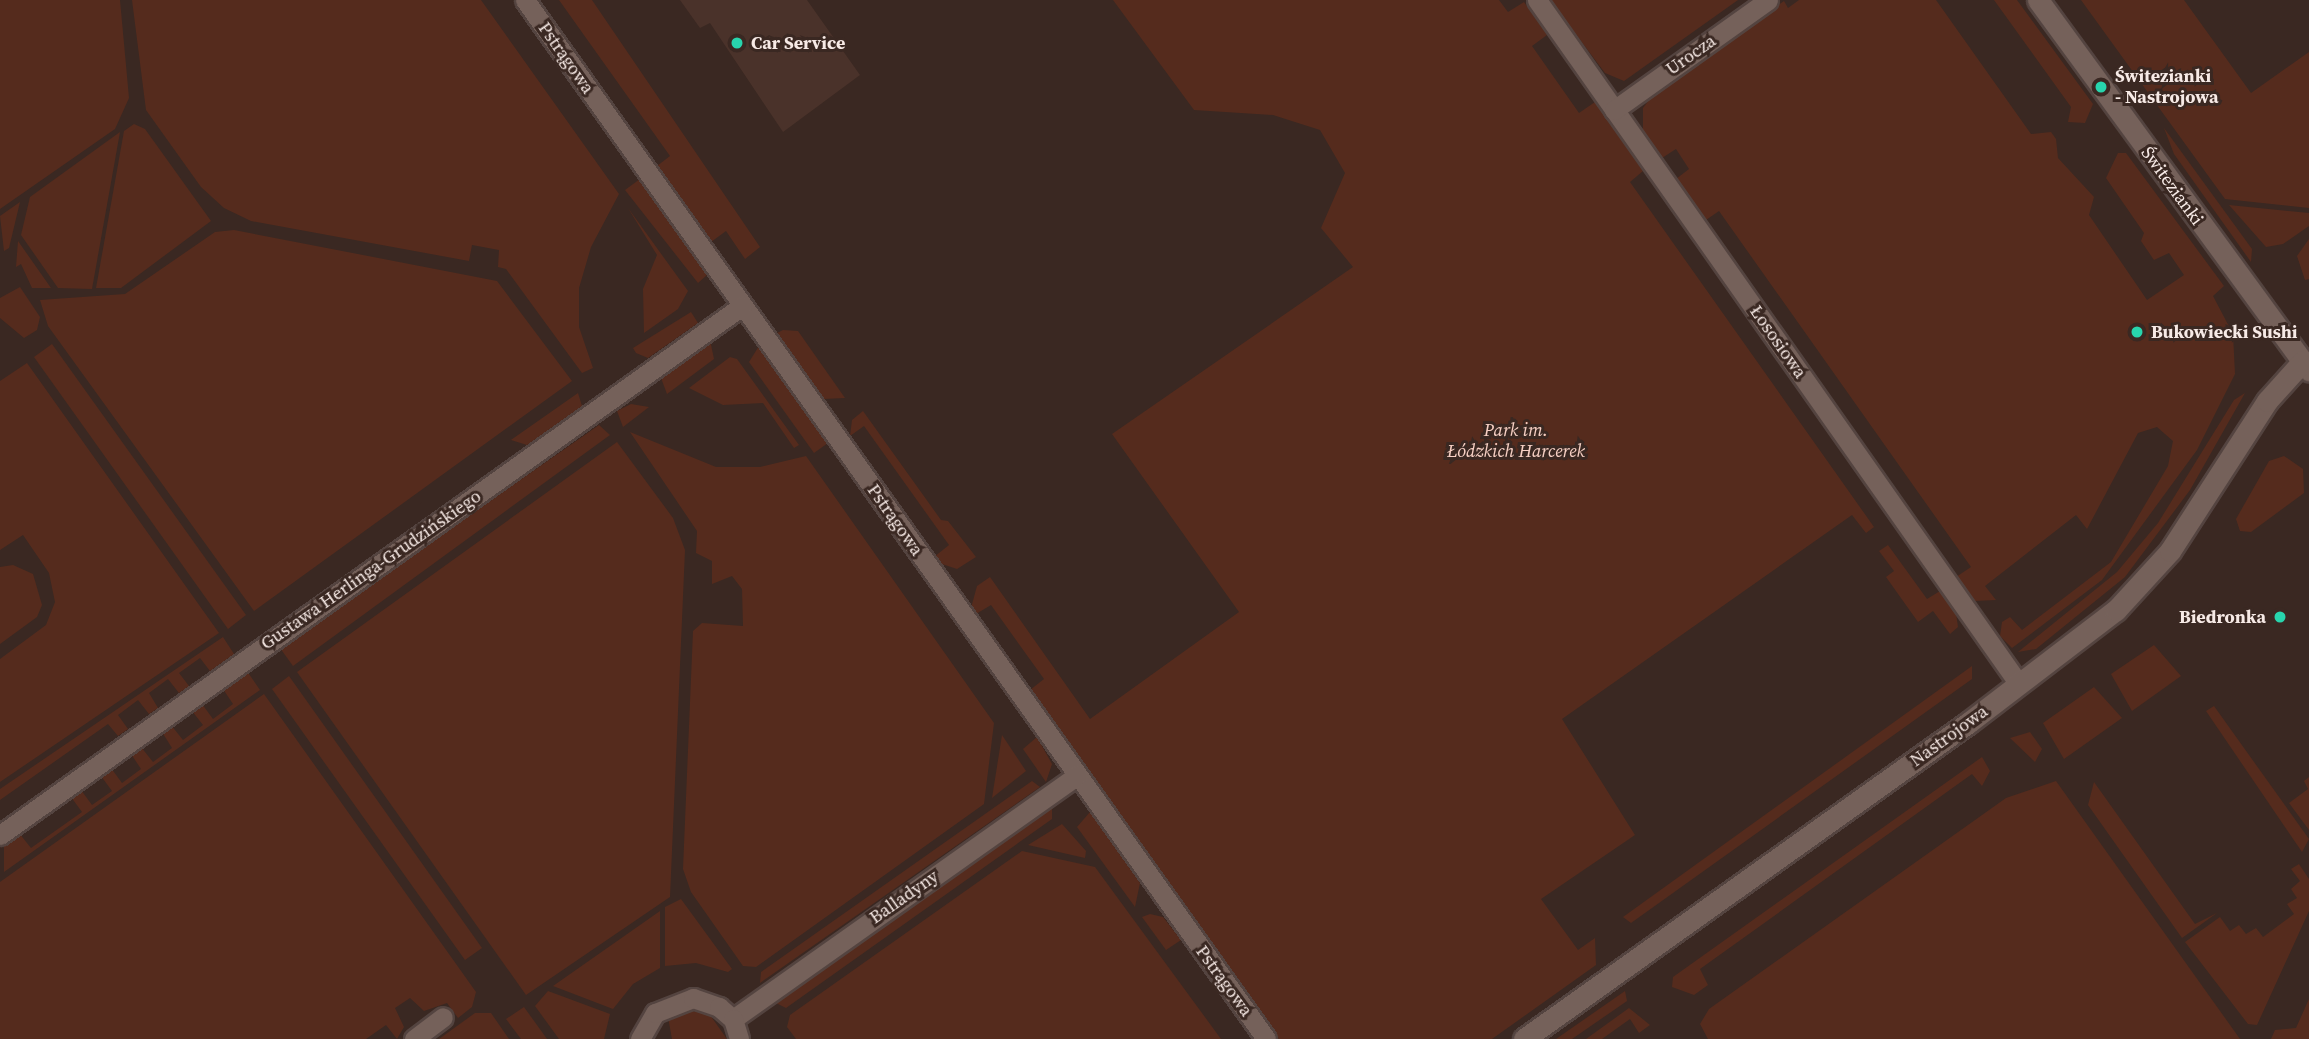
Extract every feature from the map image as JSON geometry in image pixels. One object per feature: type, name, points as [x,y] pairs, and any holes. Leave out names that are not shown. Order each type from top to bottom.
[{"type":"street","name":"Pstrągowa","points":[[525,0],[1266,1039]]},
{"type":"street","name":"Łososiowa","points":[[1537,0],[2019,684]]},
{"type":"street","name":"Urocza","points":[[1614,110],[1768,0]]},
{"type":"street","name":"Świtezianki","points":[[2038,0],[2306,365]]},
{"type":"street","name":"Gustawa Herlinga-Grudzińskiego","points":[[0,835],[742,306]]},
{"type":"street","name":"Nastrojowa","points":[[1524,1039],[2019,684],[2116,610],[2160,562],[2267,401],[2306,365]]},
{"type":"street","name":"Balladyny","points":[[733,1019],[1077,775]]},
{"type":"street","points":[[640,1039],[654,1013],[680,999],[707,1001],[733,1019],[739,1039]]},
{"type":"street","points":[[414,1039],[443,1017]]},
{"type":"shaded area","points":[[680,0],[807,0],[860,75],[783,132],[710,23],[700,28]]},
{"type":"green space","points":[[0,0],[120,0],[129,98],[115,129],[0,209]]},
{"type":"green space","points":[[132,0],[481,0],[619,194],[591,247],[579,288],[579,327],[593,368],[582,373],[506,269],[498,267],[499,250],[472,245],[469,261],[251,221],[224,208],[201,187],[146,110]]},
{"type":"green space","points":[[559,0],[592,0],[760,247],[745,259],[726,231],[711,242],[657,166],[670,156]]},
{"type":"green space","name":"Park im. Łódzkich Harcerek","points":[[1113,0],[1499,0],[1508,12],[1524,2],[1547,35],[1532,46],[1579,113],[1595,102],[1643,171],[1630,182],[1874,527],[1866,533],[1852,515],[1562,719],[1635,835],[1541,899],[1578,950],[1595,938],[1596,965],[1492,1039],[1279,1039],[1030,690],[1044,679],[991,605],[976,614],[971,608],[977,586],[990,577],[1090,719],[1239,612],[1112,434],[1353,267],[1321,228],[1345,173],[1320,130],[1273,115],[1194,110]]},
{"type":"green space","points":[[1550,0],[1738,0],[1624,81],[1605,73]]},
{"type":"green space","points":[[1799,0],[1936,0],[2031,134],[2051,132],[2056,139],[2058,158],[2094,197],[2089,215],[2147,300],[2184,275],[2169,253],[2154,260],[2141,241],[2144,233],[2106,178],[2118,153],[2126,153],[2224,286],[2213,296],[2233,334],[2235,374],[2197,450],[2102,580],[2012,648],[2000,636],[2002,622],[2010,617],[2022,630],[2111,562],[2168,466],[2173,441],[2157,427],[2138,433],[2087,529],[2076,515],[1985,586],[1996,600],[1974,601],[1956,577],[1971,567],[1719,211],[1706,220],[1676,179],[1689,169],[1676,149],[1662,158],[1643,130],[1643,108],[1652,96],[1784,1],[1788,8]]},
{"type":"green space","points":[[1994,0],[2017,0],[2093,104],[2085,123],[2068,122],[2071,107]]},
{"type":"green space","points":[[2081,0],[2184,0],[2251,93],[2309,52],[2309,208],[2225,199]]},
{"type":"green space","points":[[134,124],[145,129],[211,221],[121,288],[96,288],[124,131]]},
{"type":"green space","points":[[2164,128],[2252,249],[2251,262],[2174,154]]},
{"type":"green space","points":[[120,132],[92,289],[58,288],[21,235],[30,197]]},
{"type":"green space","points":[[640,179],[707,275],[698,283],[625,190]]},
{"type":"green space","points":[[20,202],[9,248],[4,251],[0,216]]},
{"type":"green space","points":[[2229,205],[2309,213],[2309,226],[2283,244],[2266,247]]},
{"type":"green space","points":[[628,208],[688,291],[678,309],[644,333],[643,289],[657,255]]},
{"type":"green space","points":[[234,230],[497,281],[572,381],[254,611],[48,326],[40,300],[125,294],[215,232]]},
{"type":"green space","points":[[2309,239],[2309,279],[2305,280],[2297,256]]},
{"type":"green space","points":[[18,241],[51,288],[32,288],[21,264],[16,267]]},
{"type":"green space","points":[[20,287],[40,317],[37,330],[24,338],[0,318],[0,298]]},
{"type":"green space","points":[[691,312],[698,323],[648,358],[636,353],[633,348]]},
{"type":"green space","points":[[783,330],[798,331],[845,398],[823,399],[777,333]]},
{"type":"green space","points":[[710,340],[714,359],[667,394],[661,378]]},
{"type":"green space","points":[[52,344],[246,615],[228,629],[34,357]]},
{"type":"green space","points":[[759,346],[828,443],[814,453],[749,362]]},
{"type":"green space","points":[[730,357],[737,359],[799,445],[794,448],[763,403],[723,405],[689,388]]},
{"type":"green space","points":[[27,363],[219,633],[0,782],[0,659],[46,625],[55,602],[49,573],[23,535],[0,550],[0,381]]},
{"type":"green space","points":[[578,393],[582,406],[527,445],[511,440],[401,517]]},
{"type":"green space","points":[[2245,393],[2190,490],[2125,577],[2036,649],[2018,652],[2117,572],[2158,523],[2234,400]]},
{"type":"green space","points":[[631,404],[649,407],[623,427],[617,411]]},
{"type":"green space","points":[[863,411],[941,520],[948,521],[976,557],[957,569],[939,563],[934,557],[949,545],[864,426],[850,436],[852,420]]},
{"type":"green space","points":[[599,425],[610,435],[293,666],[280,648]]},
{"type":"green space","points":[[630,432],[716,467],[760,467],[806,456],[994,723],[984,804],[756,967],[743,966],[691,892],[683,869],[693,631],[702,623],[743,626],[742,589],[732,576],[712,584],[712,561],[696,553],[697,531]]},
{"type":"green space","points":[[617,442],[673,518],[685,550],[670,897],[526,995],[297,672]]},
{"type":"green space","points":[[2284,456],[2303,469],[2304,493],[2251,532],[2240,531],[2236,519],[2269,461]]},
{"type":"green space","points":[[1888,545],[1927,599],[1940,591],[1956,613],[1958,627],[1950,634],[1933,611],[1918,622],[1886,577],[1894,571],[1879,551]]},
{"type":"green space","points":[[13,565],[33,574],[42,605],[37,617],[0,644],[0,567]]},
{"type":"green space","points":[[223,637],[234,654],[210,671],[200,658],[179,673],[189,686],[179,693],[168,679],[149,693],[158,708],[149,714],[138,700],[118,715],[128,729],[118,736],[108,724],[0,800],[0,789]]},
{"type":"green space","points":[[2154,645],[2181,676],[2132,711],[2111,674]]},
{"type":"green space","points":[[1972,666],[1972,679],[1631,923],[1623,917]]},
{"type":"green space","points":[[247,671],[260,690],[4,872],[4,845],[19,833],[31,848],[82,812],[71,797],[81,790],[92,805],[112,791],[101,776],[111,768],[122,783],[141,769],[131,754],[141,747],[153,762],[172,748],[162,732],[171,725],[183,740],[203,725],[192,711],[202,704],[213,719],[233,704],[223,689]]},
{"type":"green space","points":[[289,676],[482,948],[465,960],[272,689]]},
{"type":"green space","points":[[2094,687],[2122,718],[2064,759],[2043,723]]},
{"type":"green space","points":[[264,694],[476,992],[472,1007],[458,1018],[447,1003],[424,1011],[410,998],[395,1008],[404,1027],[397,1039],[386,1025],[366,1039],[0,1039],[0,882]]},
{"type":"green space","points":[[2214,706],[2309,839],[2302,852],[2206,711]]},
{"type":"green space","points":[[2030,732],[2042,749],[2035,762],[2010,738]]},
{"type":"green space","points":[[1002,735],[1026,771],[992,798]]},
{"type":"green space","points":[[1037,737],[1052,764],[1046,782],[1023,749]]},
{"type":"green space","points":[[1982,757],[1990,771],[1982,786],[1972,774],[1700,969],[1708,985],[1694,995],[1672,987],[1673,977]]},
{"type":"green space","points":[[2309,777],[2309,830],[2289,803],[2308,789],[2304,781]]},
{"type":"green space","points":[[1032,781],[1040,787],[760,983],[761,972]]},
{"type":"green space","points":[[2056,781],[2240,1039],[1708,1039],[1700,1024],[1709,1009],[2006,798]]},
{"type":"green space","points":[[2094,782],[2195,924],[2217,913],[2182,938],[2088,805]]},
{"type":"green space","points":[[1052,804],[1052,819],[786,1008],[776,1003]]},
{"type":"green space","points":[[1090,812],[1140,883],[1135,907],[1077,827]]},
{"type":"green space","points":[[1062,824],[1086,851],[1085,858],[1028,845]]},
{"type":"green space","points":[[1022,851],[1095,867],[1221,1039],[796,1039],[787,1027],[790,1015]]},
{"type":"green space","points":[[2299,864],[2309,879],[2309,911],[2257,1025],[2248,1024],[2185,942],[2220,917],[2230,931],[2239,925],[2246,934],[2256,928],[2263,937],[2294,914],[2287,904],[2297,898],[2291,889],[2300,881],[2291,869]]},
{"type":"green space","points":[[681,899],[732,969],[728,972],[696,963],[665,966],[665,907]]},
{"type":"green space","points":[[660,911],[660,968],[633,984],[613,1009],[553,986]]},
{"type":"green space","points":[[1150,914],[1163,917],[1181,940],[1166,950],[1142,917]]},
{"type":"green space","points":[[548,991],[610,1014],[604,1039],[559,1039],[535,1006]]},
{"type":"green space","points":[[1625,991],[1627,1001],[1572,1039],[1556,1039]]},
{"type":"green space","points":[[2309,999],[2309,1039],[2271,1039],[2275,1030],[2296,1028]]},
{"type":"green space","points":[[524,1007],[547,1039],[521,1039],[506,1019]]},
{"type":"green space","points":[[1629,1008],[1650,1025],[1639,1033],[1630,1019],[1602,1039],[1586,1039]]},
{"type":"green space","points":[[688,1010],[710,1015],[727,1039],[672,1039],[668,1017]]},
{"type":"green space","points":[[475,1013],[491,1013],[509,1039],[439,1039]]},
{"type":"place","name":"Car Service","points":[[737,43]]},
{"type":"place","name":"Świtezianki - Nastrojowa","points":[[2101,87]]},
{"type":"place","name":"Bukowiecki Sushi","points":[[2137,332]]},
{"type":"place","name":"Biedronka","points":[[2280,617]]}]
